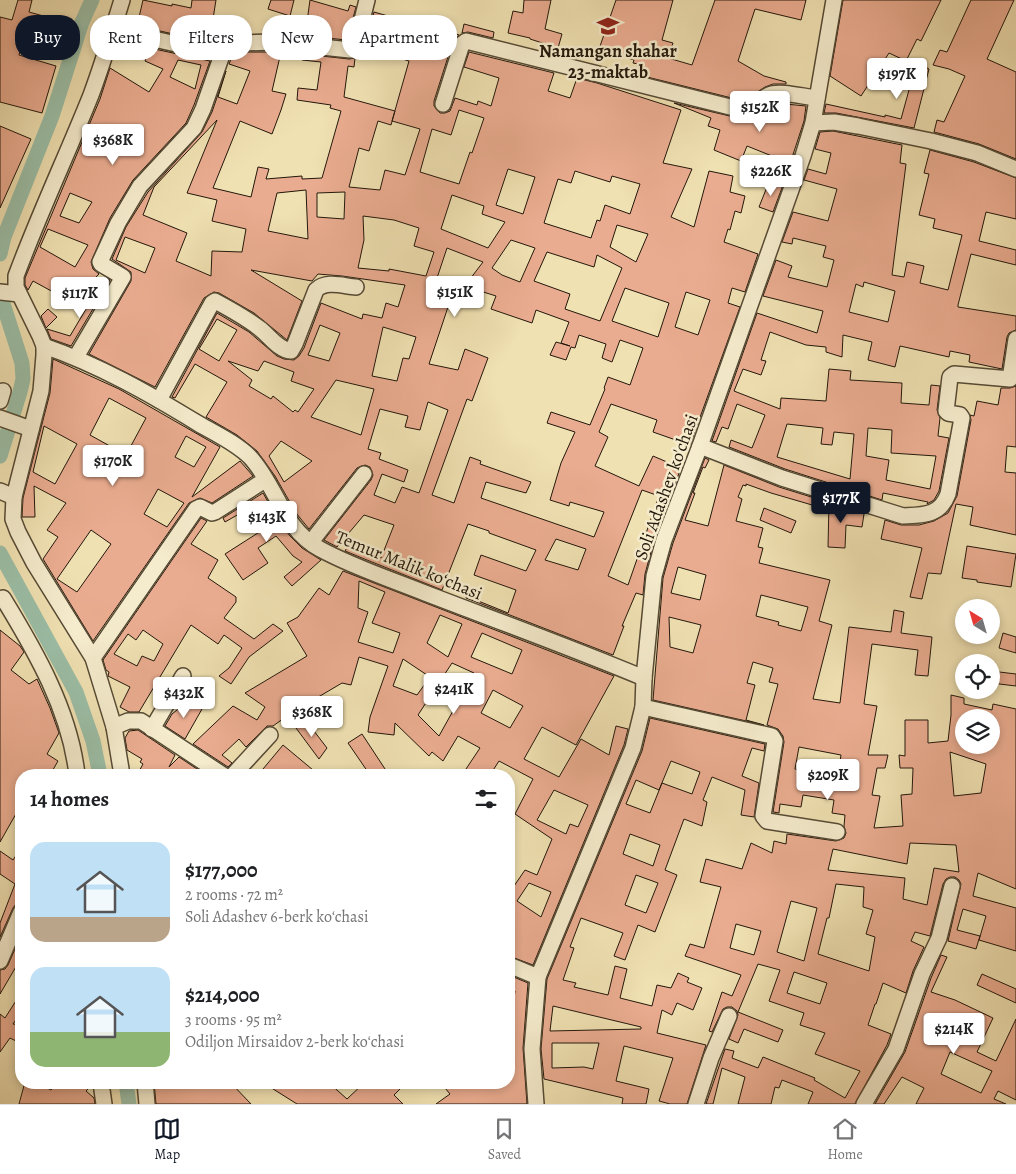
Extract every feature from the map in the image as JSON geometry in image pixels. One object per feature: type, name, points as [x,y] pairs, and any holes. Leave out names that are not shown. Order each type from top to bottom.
[{"type":"street","points":[[118,15],[122,0]]},
{"type":"street","points":[[252,43],[274,42],[354,49],[368,0]]},
{"type":"street","name":"Soli Adashev ko'chasi","points":[[536,1104],[532,1049],[538,977],[633,748],[643,707],[654,576],[664,540],[700,446],[787,202],[813,123],[834,0]]},
{"type":"street","points":[[443,104],[462,44],[466,40],[746,111],[758,104],[767,95],[776,93],[817,98]]},
{"type":"street","points":[[103,60],[91,95],[19,268],[16,276],[16,287],[10,293],[30,315],[44,346],[41,391],[26,427],[6,493],[13,520],[34,563],[93,658],[114,727],[118,769]]},
{"type":"street","points":[[76,357],[122,277],[100,262],[118,224],[140,186],[194,128],[203,110],[220,60]]},
{"type":"street","points":[[813,123],[834,122],[931,141],[977,153],[1016,169]]},
{"type":"street","points":[[158,400],[212,303],[216,301],[259,328],[284,349],[291,351],[296,344],[316,290],[327,284],[356,287]]},
{"type":"street","points":[[700,446],[782,478],[903,516],[932,512],[944,503],[948,494],[962,418],[960,415],[946,411],[950,377],[954,374],[1010,379],[1016,339]]},
{"type":"street","name":"Temur Malik koʻchasi","points":[[44,346],[90,363],[236,446],[249,456],[288,520],[303,537],[320,549],[364,569],[574,649],[644,678]]},
{"type":"street","points":[[0,418],[26,427]]},
{"type":"street","points":[[311,542],[364,474]]},
{"type":"street","points":[[93,658],[196,509],[200,507],[212,513],[215,512],[265,480]]},
{"type":"street","points":[[3,598],[27,638],[52,690],[74,754],[75,769]]},
{"type":"street","points":[[152,729],[182,676]]},
{"type":"street","points":[[643,707],[772,736],[775,741],[763,816],[767,821],[837,832]]},
{"type":"street","points":[[114,727],[128,721],[141,721],[214,769]]},
{"type":"street","points":[[239,769],[270,735]]},
{"type":"street","points":[[864,1104],[890,1062],[896,1048],[922,974],[939,938],[952,886]]},
{"type":"street","points":[[0,961],[15,926]]},
{"type":"street","points":[[515,967],[538,977]]},
{"type":"street","points":[[696,1104],[711,1058],[729,1016]]},
{"type":"street","points":[[102,1089],[104,1104]]},
{"type":"street","points":[[146,1089],[147,1104]]},
{"type":"building","points":[[18,0],[32,0],[29,12],[40,15],[15,15],[15,60],[36,60],[56,66],[42,113],[0,102],[0,17],[12,20]]},
{"type":"building","points":[[143,0],[191,8],[192,0],[216,0],[214,15],[170,15],[170,33],[160,31],[160,15],[140,15]]},
{"type":"building","points":[[271,0],[294,0],[290,15],[268,9]]},
{"type":"building","points":[[310,0],[348,11],[350,5],[356,7],[354,15],[342,15],[342,40],[332,39],[332,15],[308,15]]},
{"type":"building","points":[[524,0],[551,0],[545,29],[562,34],[558,48],[530,38],[508,33],[513,11],[523,13]]},
{"type":"building","points":[[616,0],[673,0],[662,40],[673,43],[668,58],[692,65],[715,0],[806,0],[801,20],[755,9],[738,61],[764,76],[786,82],[786,84],[773,84],[765,87],[744,101],[635,74],[638,64],[633,63],[634,60],[599,49]]},
{"type":"building","points":[[843,0],[941,0],[921,41],[917,39],[906,61],[889,53],[861,96],[830,76]]},
{"type":"building","points":[[971,0],[1014,0],[987,59],[1016,72],[1016,159],[979,144],[934,132],[937,120],[944,122],[965,76],[933,65],[940,50],[947,52]]},
{"type":"building","points":[[374,12],[384,15],[373,15]]},
{"type":"building","points":[[464,24],[494,32],[493,38],[468,32],[462,33]]},
{"type":"building","points":[[160,50],[170,52],[170,60],[178,60],[205,60],[210,61],[186,123],[133,180],[110,218],[91,262],[93,269],[99,274],[73,301],[56,290],[55,293],[33,281],[28,290],[25,285],[25,278],[100,99],[110,68],[149,92],[163,69],[145,60],[160,60]],"holes":[[[178,60],[201,65],[195,89],[170,77]],[[70,193],[92,202],[79,223],[60,216]],[[48,229],[88,245],[75,267],[40,247]]]},
{"type":"building","points":[[252,52],[262,52],[262,60],[279,60],[272,91],[286,94],[272,134],[240,121],[213,188],[251,197],[258,167],[269,169],[266,179],[302,176],[302,179],[322,178],[341,111],[330,108],[331,105],[297,100],[298,88],[317,90],[321,62],[302,60],[332,60],[332,57],[342,58],[342,60],[355,60],[354,67],[348,66],[344,97],[395,111],[409,61],[406,60],[447,60],[434,101],[434,106],[440,113],[450,111],[455,98],[477,105],[478,101],[491,106],[499,78],[464,67],[469,52],[554,73],[548,91],[570,98],[577,78],[681,110],[663,163],[692,169],[671,217],[694,227],[709,171],[733,176],[730,192],[745,196],[741,213],[735,211],[730,230],[728,229],[724,242],[758,254],[745,292],[732,288],[728,303],[740,307],[690,445],[653,432],[657,420],[611,404],[599,432],[608,437],[595,466],[639,486],[653,456],[681,468],[655,537],[645,574],[643,595],[636,593],[622,626],[624,626],[613,655],[466,598],[466,596],[508,613],[516,590],[474,575],[481,555],[526,571],[536,550],[468,524],[442,590],[345,551],[349,544],[381,558],[394,525],[364,515],[337,547],[324,540],[371,480],[373,475],[370,467],[365,465],[357,468],[309,529],[296,513],[275,476],[257,451],[237,435],[206,417],[227,382],[195,364],[175,398],[172,397],[217,313],[249,332],[277,356],[294,360],[304,348],[321,303],[362,319],[363,314],[382,318],[386,303],[398,307],[405,285],[318,274],[312,281],[251,270],[302,301],[287,340],[254,313],[214,292],[204,298],[155,387],[89,354],[131,281],[131,272],[112,259],[126,227],[148,192],[202,132],[212,112],[226,71],[218,97],[237,104],[250,71],[229,64],[231,60],[252,60]],"holes":[[[459,110],[484,118],[459,184],[420,172],[432,129],[451,135]],[[217,120],[187,193],[217,200],[212,221],[246,229],[242,252],[212,251],[211,276],[176,261],[187,233],[143,215],[154,187]],[[378,121],[391,125],[392,121],[420,129],[405,175],[385,170],[380,190],[349,187],[359,148],[369,151]],[[508,169],[535,177],[523,214],[496,205]],[[575,171],[610,182],[612,176],[640,184],[630,214],[605,205],[600,221],[597,220],[591,238],[544,223],[558,179],[571,183]],[[306,190],[308,239],[268,231],[277,193]],[[345,192],[344,219],[317,217],[317,193]],[[452,195],[484,206],[482,214],[505,222],[488,248],[441,229]],[[363,216],[394,220],[419,228],[414,246],[434,252],[426,276],[389,269],[389,271],[358,268],[364,240]],[[617,225],[648,234],[636,262],[610,247]],[[125,237],[155,248],[145,273],[116,260]],[[511,240],[535,248],[520,282],[502,275],[492,268]],[[447,248],[483,262],[464,287],[437,278]],[[547,252],[594,267],[597,255],[622,268],[600,321],[565,309],[570,294],[534,281]],[[625,288],[669,303],[658,337],[612,321]],[[477,290],[496,296],[491,309],[532,323],[536,310],[569,322],[561,343],[570,346],[556,342],[550,355],[566,360],[571,347],[575,348],[579,335],[606,344],[602,358],[612,362],[620,340],[643,348],[630,385],[608,377],[590,425],[551,412],[547,423],[575,432],[561,463],[550,500],[569,506],[570,502],[604,512],[594,537],[481,498],[486,482],[526,493],[531,482],[480,464],[481,461],[470,457],[454,503],[432,495],[467,399],[472,401],[488,358],[465,349],[458,370],[429,364],[453,292],[468,303]],[[686,292],[710,300],[698,335],[675,327]],[[217,319],[237,330],[219,361],[199,349]],[[320,325],[340,333],[329,361],[308,355]],[[383,327],[416,337],[409,359],[403,358],[397,381],[372,376]],[[228,361],[258,371],[264,361],[294,372],[291,381],[314,389],[298,412],[295,410],[293,412],[273,396],[271,399],[249,386],[252,380]],[[336,380],[374,389],[361,435],[311,417]],[[428,402],[448,410],[419,493],[402,487],[395,503],[374,495],[382,474],[404,482],[408,470],[379,459],[381,453],[368,449],[380,409],[408,416],[405,427],[420,430]],[[281,441],[312,461],[284,482],[269,456]],[[642,490],[659,496],[628,585],[608,576]],[[556,539],[586,549],[578,570],[545,560]]]},
{"type":"building","points":[[909,59],[929,69],[914,128],[836,113],[824,113],[826,104],[901,119],[912,79],[902,74]]},
{"type":"building","points":[[674,103],[747,120],[775,103],[806,106],[804,121],[785,179],[777,175],[782,160],[747,146],[741,161],[714,150],[720,130],[708,126],[711,118]]},
{"type":"building","points":[[0,126],[31,139],[0,208]]},
{"type":"building","points":[[833,131],[902,145],[900,163],[906,164],[892,275],[904,277],[907,262],[924,266],[920,283],[948,290],[962,235],[933,228],[935,219],[919,215],[929,174],[924,173],[930,150],[974,162],[1016,178],[1016,219],[986,212],[979,241],[1016,250],[1016,265],[971,254],[958,305],[958,307],[1016,316],[1016,330],[1009,333],[1007,337],[1002,369],[969,362],[970,355],[950,351],[949,357],[900,346],[895,367],[868,360],[872,342],[843,335],[842,357],[826,352],[826,347],[806,345],[770,332],[761,360],[766,361],[761,375],[743,369],[734,391],[780,409],[781,398],[826,401],[829,369],[851,371],[850,380],[902,383],[901,403],[929,405],[931,385],[940,386],[937,410],[940,418],[938,436],[949,438],[939,491],[934,500],[927,504],[928,502],[883,493],[882,500],[785,469],[729,447],[731,440],[752,448],[765,415],[737,404],[728,429],[722,427],[716,442],[712,441],[757,313],[817,333],[823,311],[763,296],[776,260],[792,266],[788,277],[827,287],[834,260],[823,257],[826,246],[793,238],[792,244],[782,242],[793,212],[828,221],[837,189],[804,180],[808,169],[826,174],[831,153],[815,149],[820,132]],"holes":[[[864,282],[895,291],[888,322],[849,312],[856,284],[863,287]],[[787,424],[823,428],[821,444],[832,445],[834,432],[854,434],[850,479],[777,457]],[[868,428],[892,430],[891,453],[936,456],[930,489],[886,480],[889,460],[866,456]]]},
{"type":"building","points":[[769,182],[783,185],[773,212],[759,207]]},
{"type":"building","points":[[105,277],[110,280],[71,346],[51,339],[47,329],[70,336]]},
{"type":"building","points":[[48,309],[57,317],[46,328],[41,316]]},
{"type":"building","points":[[53,359],[119,389],[220,447],[192,497],[240,461],[253,476],[212,503],[200,498],[189,503],[93,641],[43,559],[58,537],[47,530],[66,503],[34,486],[35,517],[22,517],[23,498],[50,393]],"holes":[[[109,398],[146,418],[126,455],[90,435]],[[44,426],[77,444],[55,484],[33,472]],[[186,436],[206,447],[194,467],[175,457]],[[158,489],[184,503],[167,527],[144,514]],[[91,530],[111,544],[77,592],[57,579]]]},
{"type":"building","points":[[1016,386],[1016,447],[1007,446],[1005,472],[1016,473],[1016,535],[970,525],[973,507],[956,504],[941,574],[928,573],[922,599],[910,597],[922,548],[881,539],[885,520],[901,525],[919,525],[934,521],[948,513],[957,496],[971,420],[970,415],[974,416],[977,401],[998,405],[1001,388]]},
{"type":"building","points":[[705,458],[709,460],[705,468],[703,467],[685,520],[708,526],[724,465],[779,487],[821,500],[819,507],[746,484],[746,486],[743,485],[738,497],[742,499],[736,521],[763,528],[758,547],[763,548],[759,563],[830,580],[819,621],[832,625],[813,699],[840,703],[849,627],[891,632],[894,610],[904,612],[901,633],[932,637],[928,676],[915,675],[918,650],[872,644],[864,704],[877,706],[868,755],[888,755],[885,768],[877,768],[872,795],[880,796],[874,828],[903,826],[901,795],[912,794],[913,768],[900,768],[899,755],[905,756],[905,720],[928,720],[928,743],[948,741],[951,695],[955,696],[955,699],[964,699],[964,704],[987,709],[955,709],[955,754],[950,752],[954,796],[981,793],[986,764],[956,754],[1000,754],[1000,709],[992,709],[993,704],[1016,709],[1016,889],[978,873],[973,896],[1016,908],[1016,951],[979,940],[986,916],[963,909],[957,930],[980,936],[976,949],[948,941],[961,884],[955,877],[946,879],[943,884],[930,936],[915,932],[911,941],[924,947],[906,993],[883,983],[868,1025],[891,1034],[855,1104],[808,1104],[813,1092],[782,1080],[779,1088],[775,1087],[771,1104],[738,1104],[745,1077],[722,1068],[713,1104],[706,1104],[725,1049],[734,1051],[732,1058],[758,1068],[763,1057],[815,1078],[814,1080],[845,1098],[860,1071],[815,1054],[825,1033],[800,1025],[804,1013],[769,1001],[780,970],[758,964],[738,1012],[783,1030],[778,1042],[744,1029],[738,1043],[729,1039],[738,1015],[737,1011],[732,1007],[723,1009],[712,1032],[709,1031],[722,992],[732,996],[741,975],[685,956],[690,944],[704,948],[721,887],[700,882],[706,859],[742,869],[751,843],[772,853],[774,841],[786,844],[787,834],[836,841],[844,838],[846,833],[844,826],[845,815],[832,813],[834,800],[803,795],[801,807],[780,804],[779,813],[773,812],[784,742],[783,736],[778,729],[767,725],[778,684],[769,682],[773,668],[753,662],[747,683],[755,685],[746,720],[764,725],[653,700],[663,578],[673,543]],"holes":[[[678,567],[706,575],[700,600],[671,593]],[[761,595],[808,607],[801,631],[778,625],[779,622],[756,616]],[[669,617],[701,625],[693,653],[670,647]],[[799,747],[841,755],[838,776],[795,769]],[[910,843],[956,845],[959,872],[934,868],[927,905],[903,899],[905,878],[828,870],[833,849],[907,864]],[[836,884],[864,887],[863,907],[873,910],[866,934],[875,937],[869,971],[818,954],[827,918],[829,918]],[[791,901],[817,908],[804,961],[777,952]],[[736,924],[761,931],[754,955],[730,948]],[[794,972],[827,983],[820,1004],[787,993]]]},
{"type":"building","points":[[263,493],[280,523],[290,536],[302,548],[321,560],[292,586],[284,577],[302,562],[293,556],[276,536],[258,548],[268,563],[243,580],[225,554],[261,531],[246,510],[225,522],[223,518]]},
{"type":"building","points":[[829,503],[864,514],[862,527],[846,525],[845,548],[828,547]]},
{"type":"building","points":[[764,508],[796,521],[791,533],[760,520]]},
{"type":"building","points":[[201,518],[207,521],[191,544],[218,560],[208,578],[236,597],[236,602],[224,618],[254,639],[273,624],[283,631],[249,657],[231,684],[219,676],[229,668],[242,648],[224,635],[218,644],[191,625],[139,712],[129,712],[120,707],[130,687],[108,676],[109,672],[106,670],[103,660]],"holes":[[[143,630],[163,644],[154,661],[142,656],[137,666],[114,654],[128,634],[136,640]]]},
{"type":"building","points":[[967,546],[1016,554],[1011,587],[962,578]]},
{"type":"building","points":[[343,571],[614,676],[576,745],[542,727],[524,759],[559,777],[581,739],[609,755],[616,726],[628,729],[624,745],[533,965],[515,958],[515,885],[525,870],[537,875],[552,839],[515,814],[533,779],[499,761],[494,769],[466,769],[480,748],[458,736],[443,761],[432,752],[429,756],[395,723],[394,735],[368,732],[370,717],[388,666],[359,657],[351,685],[342,683],[298,709],[300,711],[290,719],[287,716],[273,726],[267,726],[246,747],[239,739],[222,755],[232,763],[228,767],[193,744],[233,706],[257,720],[265,707],[245,693],[307,656],[287,623],[298,617],[319,588],[329,595]],"holes":[[[359,581],[385,592],[372,623],[400,633],[393,653],[358,642],[368,612],[358,608]],[[440,615],[462,624],[448,657],[427,643]],[[482,633],[522,650],[512,674],[471,657]],[[403,659],[430,677],[417,695],[393,686]],[[452,663],[474,673],[439,736],[418,715]],[[493,690],[523,706],[510,728],[481,713]],[[554,790],[588,805],[578,827],[570,824],[566,834],[537,820]],[[529,883],[551,892],[541,917],[517,901]]]},
{"type":"building","points":[[0,630],[20,646],[24,652],[11,670],[29,684],[37,679],[59,733],[47,754],[58,761],[53,769],[15,769],[15,816],[0,842]]},
{"type":"building","points":[[1003,633],[1016,637],[1016,653],[999,648]]},
{"type":"building","points":[[1000,672],[1016,674],[1016,686],[1000,684]]},
{"type":"building","points":[[188,701],[202,709],[185,739],[165,726],[172,714]]},
{"type":"building","points":[[304,718],[327,748],[319,759],[296,728]]},
{"type":"building","points":[[650,718],[765,744],[764,751],[752,748],[742,776],[759,783],[754,817],[741,815],[745,790],[712,777],[703,800],[707,802],[702,826],[684,819],[665,870],[677,875],[655,932],[638,925],[625,960],[614,956],[623,933],[581,918],[570,947],[574,948],[563,980],[576,983],[574,987],[608,995],[615,966],[627,969],[620,998],[652,1006],[657,985],[671,988],[678,973],[689,978],[687,982],[702,988],[693,1010],[677,1003],[672,1015],[662,1010],[657,1033],[706,1045],[687,1104],[670,1104],[659,1101],[673,1058],[624,1046],[616,1081],[649,1089],[646,1104],[622,1104],[623,1098],[544,1079],[541,1049],[547,979],[642,751]],"holes":[[[671,761],[700,772],[692,794],[662,783],[650,813],[626,804],[636,780],[659,790]],[[630,834],[660,845],[653,866],[623,854]],[[636,875],[658,883],[646,913],[625,905]],[[553,1006],[641,1027],[641,1029],[550,1031]],[[552,1043],[599,1043],[593,1069],[584,1067],[552,1068]]]},
{"type":"building","points":[[138,730],[175,755],[169,767],[179,757],[197,769],[140,769],[143,764],[140,762],[142,759],[127,750],[125,738],[129,731]]},
{"type":"building","points":[[362,734],[385,769],[366,769],[348,743]]},
{"type":"building","points":[[283,745],[312,769],[263,769]]},
{"type":"building","points":[[0,851],[13,860],[15,857],[15,884],[0,874]]},
{"type":"building","points":[[15,884],[15,905],[0,937],[0,923]]},
{"type":"building","points":[[15,949],[15,968],[0,994],[0,970],[5,969]]},
{"type":"building","points":[[941,955],[947,957],[931,992],[955,1000],[993,1018],[977,1052],[996,1061],[1016,1019],[1016,1100],[998,1091],[994,1099],[1006,1104],[916,1104],[924,1088],[902,1077],[884,1104],[875,1104],[905,1052]],"holes":[[[950,1052],[992,1071],[981,1093],[941,1074]]]},
{"type":"building","points":[[982,974],[1016,989],[1016,1003],[977,985]]},
{"type":"building","points":[[515,978],[528,983],[523,1048],[527,1104],[436,1104],[450,1094],[446,1089],[515,1089]]},
{"type":"building","points":[[15,1002],[15,1021],[13,1024],[15,1024],[15,1040],[10,1038],[0,1052],[0,1014],[5,1018]]},
{"type":"building","points":[[23,1089],[88,1089],[86,1091],[94,1098],[95,1104],[19,1104]]},
{"type":"building","points":[[155,1089],[237,1089],[251,1104],[156,1104]]},
{"type":"building","points":[[273,1089],[336,1089],[347,1099],[358,1089],[400,1089],[394,1095],[403,1104],[297,1104]]},
{"type":"waterway","points":[[0,254],[4,237],[52,116],[82,22],[92,0]]},
{"type":"waterway","points":[[0,294],[22,363],[23,379],[0,456]]},
{"type":"waterway","points":[[0,553],[76,692],[93,741],[99,769]]},
{"type":"waterway","points":[[127,1089],[129,1104]]},
{"type":"place","name":"Namangan shahar 23-maktab","points":[[608,26]]}]
